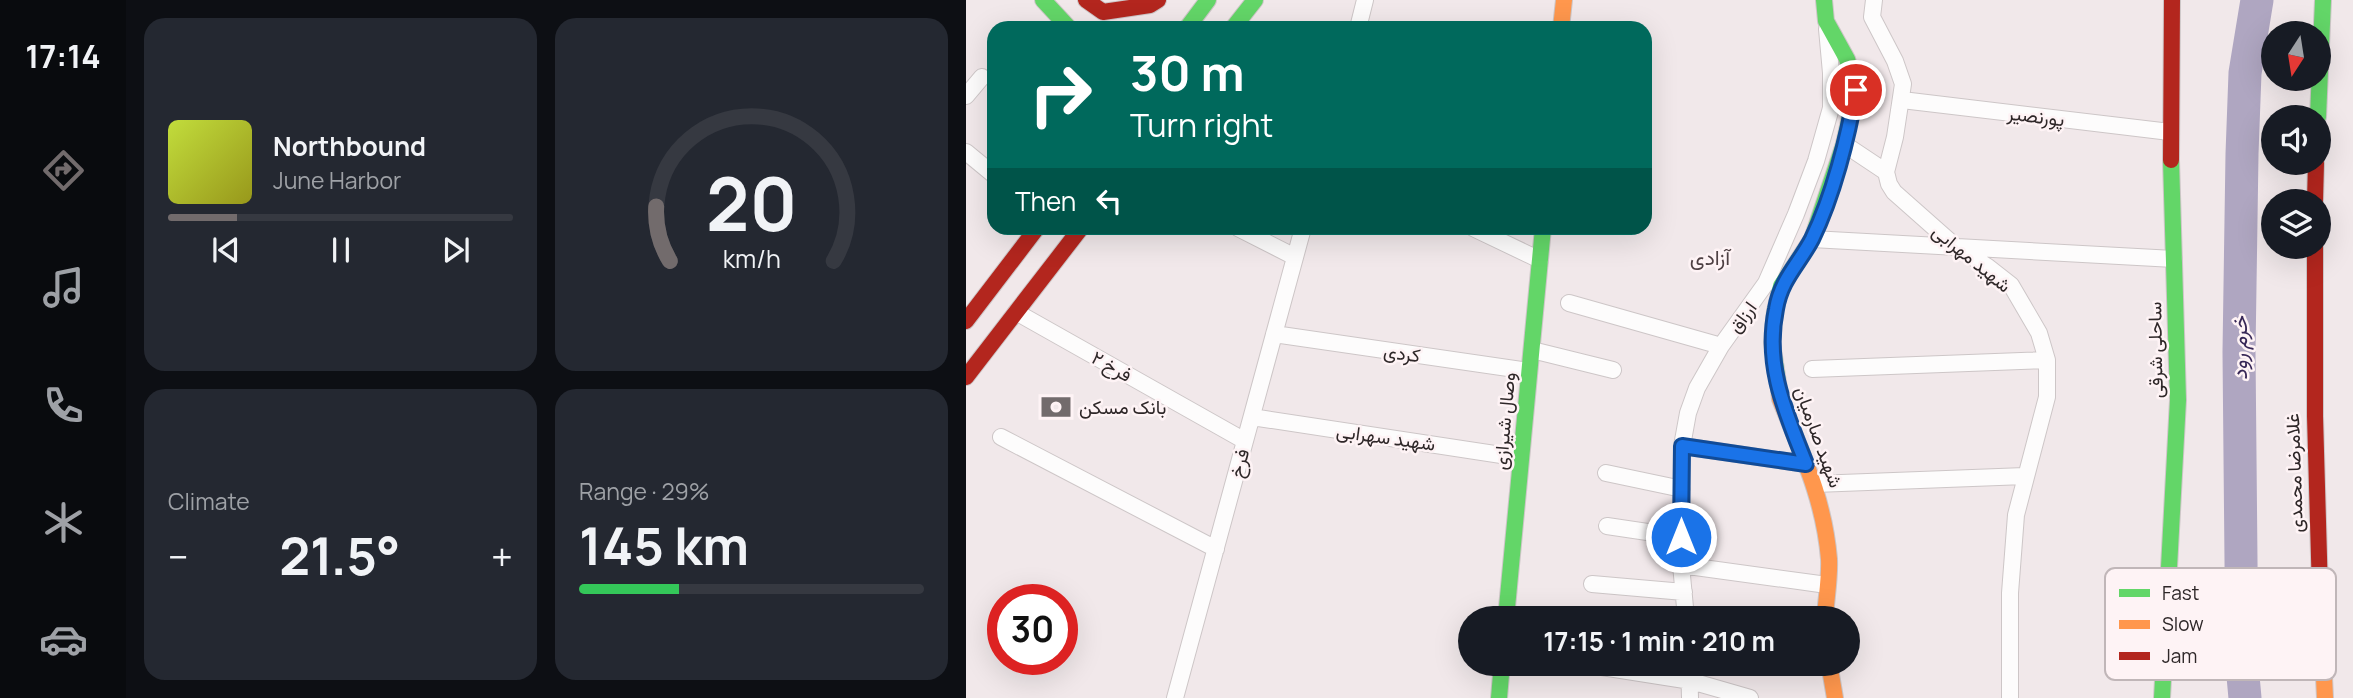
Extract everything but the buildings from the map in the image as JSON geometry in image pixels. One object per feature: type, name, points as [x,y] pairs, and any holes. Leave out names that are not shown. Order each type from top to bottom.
[{"type":"main road","points":[[1043,0],[1064,21]]},
{"type":"main road","points":[[1086,0],[1103,12],[1150,5],[1158,0]]},
{"type":"main road","points":[[1192,21],[1208,0]]},
{"type":"main road","points":[[1238,21],[1255,0]]},
{"type":"main road","name":"شهید صارمیان","points":[[1824,0],[1826,21],[1847,59],[1856,90],[1844,144],[1812,239],[1782,286],[1775,311],[1773,343],[1780,399],[1821,505],[1829,561],[1826,606]]},
{"type":"main road","name":"ساحلی شرقی","points":[[2169,568],[2178,400],[2170,132],[2172,0]]},
{"type":"main road","points":[[2319,105],[2323,0]]},
{"type":"main road","points":[[1560,1],[1561,21]]},
{"type":"main road","points":[[966,321],[1032,235]]},
{"type":"main road","points":[[966,377],[1076,235]]},
{"type":"main road","name":"وصال شیرازی","points":[[1507,606],[1542,235]]},
{"type":"main road","name":"غلامرضا محمدی","points":[[2315,259],[2313,396],[2318,568]]},
{"type":"main road","points":[[1499,698],[1501,676]]},
{"type":"main road","points":[[1830,676],[1836,698]]},
{"type":"main road","name":"ساحلی شرقی","points":[[2162,698],[2163,680]]},
{"type":"main road","name":"غلامرضا محمدی","points":[[2324,680],[2325,698]]},
{"type":"street","points":[[1363,21],[1365,0]]},
{"type":"street","points":[[1844,144],[1886,172],[1903,84],[1895,61],[1872,17],[1874,0]]},
{"type":"street","name":"ارزاق","points":[[1685,606],[1681,565],[1682,446],[1697,388],[1721,346],[1766,283],[1816,161],[1831,108],[1826,21]]},
{"type":"street","points":[[966,96],[982,77]]},
{"type":"street","name":"پورنصیر","points":[[1902,100],[2170,132]]},
{"type":"street","points":[[966,152],[987,169]]},
{"type":"street","name":"شهید مهرابی","points":[[1886,172],[1894,192],[1955,246],[1989,267],[2011,285],[2039,333],[2047,360],[2047,397],[2016,515],[2011,593],[2010,698]]},
{"type":"street","points":[[1252,235],[1295,257]]},
{"type":"street","name":"فرخ","points":[[1175,698],[1301,235]]},
{"type":"street","points":[[1488,235],[1540,260]]},
{"type":"street","points":[[1812,239],[2174,259]]},
{"type":"street","points":[[1569,303],[1721,346]]},
{"type":"street","name":"فرخ ۲","points":[[1016,312],[1245,441]]},
{"type":"street","name":"کردی","points":[[1274,334],[1529,371]]},
{"type":"street","points":[[1532,350],[1613,370]]},
{"type":"street","points":[[1812,369],[2047,360]]},
{"type":"street","name":"شهید سهرابی","points":[[1252,417],[1521,457]]},
{"type":"street","points":[[1002,437],[1216,549]]},
{"type":"street","points":[[1682,446],[1806,464]]},
{"type":"street","points":[[1606,473],[1682,489]]},
{"type":"street","points":[[1815,484],[2025,476]]},
{"type":"street","points":[[1607,526],[1681,537]]},
{"type":"street","points":[[1681,565],[1827,585]]},
{"type":"street","points":[[1592,584],[1684,592]]},
{"type":"street","points":[[1659,676],[1691,681],[1750,698]]},
{"type":"street","points":[[1690,676],[1690,698]]},
{"type":"waterway","name":"خرم رود","points":[[2241,568],[2239,352],[2242,154],[2245,73],[2257,0]]},
{"type":"waterway","name":"خرم رود","points":[[2243,680],[2245,698]]},
{"type":"traffic: fast","points":[[1043,0],[1062,21]]},
{"type":"traffic: fast","points":[[1192,21],[1208,0]]},
{"type":"traffic: fast","points":[[1238,21],[1255,0]]},
{"type":"traffic: fast","points":[[1779,389],[1772,343],[1781,286],[1812,239],[1844,144],[1856,90],[1847,59],[1826,21],[1824,0]]},
{"type":"traffic: fast","points":[[2319,105],[2323,0]]},
{"type":"traffic: fast","points":[[2169,568],[2178,400],[2171,160]]},
{"type":"traffic: fast","points":[[1507,606],[1542,235]]},
{"type":"traffic: fast","points":[[1499,698],[1501,676]]},
{"type":"traffic: fast","points":[[2162,698],[2163,680]]},
{"type":"traffic: slow","points":[[1562,21],[1564,0]]},
{"type":"traffic: slow","points":[[1779,389],[1780,399],[1811,477],[1822,516],[1829,559],[1826,606]]},
{"type":"traffic: slow","points":[[1831,676],[1835,698]]},
{"type":"traffic: slow","points":[[2324,680],[2325,698]]},
{"type":"traffic: jam","points":[[1086,0],[1103,12],[1150,5],[1158,0]]},
{"type":"traffic: jam","points":[[2171,160],[2172,0]]},
{"type":"traffic: jam","points":[[2315,189],[2316,175]]},
{"type":"traffic: jam","points":[[966,321],[1032,235]]},
{"type":"traffic: jam","points":[[966,377],[1076,235]]},
{"type":"traffic: jam","points":[[2315,259],[2315,416],[2319,568]]},
{"type":"place","name":"بانک مسکن","points":[[1056,407]]},
{"type":"district","name":"آزادی","points":[[1710,257]]},
{"type":"route","points":[[1681,537],[1682,446],[1806,464],[1780,399],[1773,343],[1775,311],[1782,286],[1812,239],[1830,189],[1856,90]]}]
